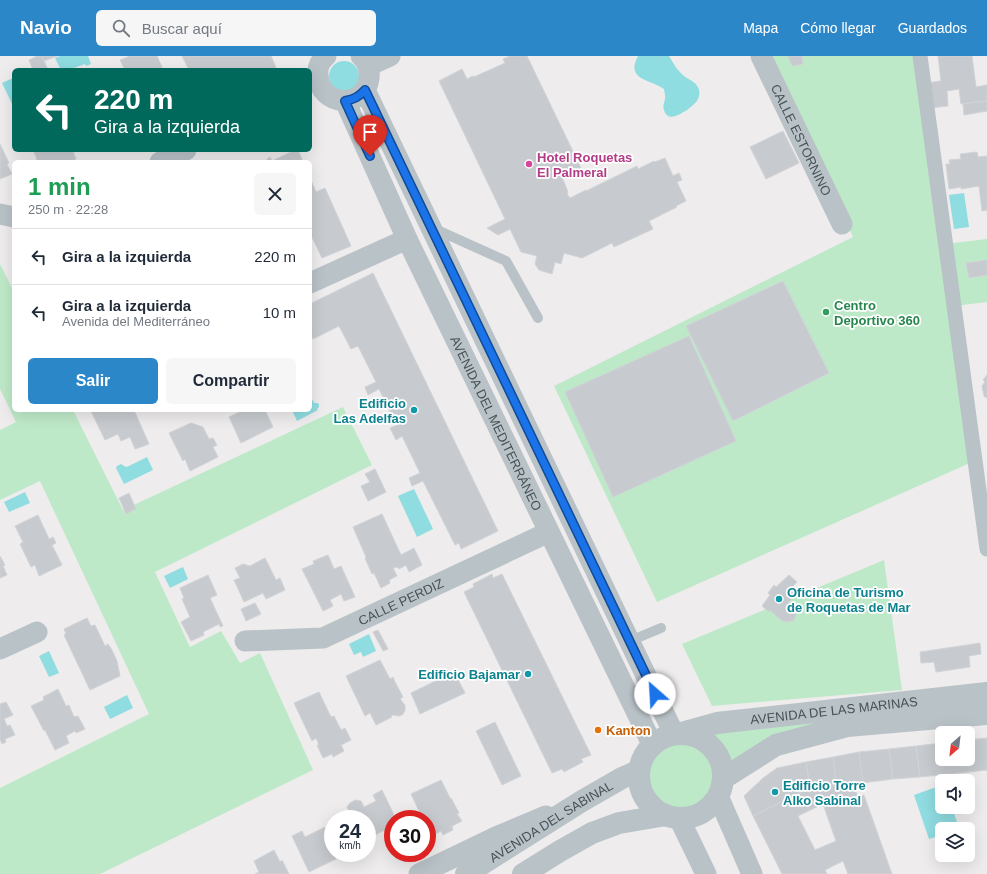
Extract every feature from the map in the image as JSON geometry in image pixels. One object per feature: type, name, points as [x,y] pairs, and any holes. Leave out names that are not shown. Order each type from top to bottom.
[{"type":"street","points":[[321,58],[316,91],[326,94],[331,98],[345,101],[360,96],[369,82],[370,74],[365,61],[390,56]]},
{"type":"street","name":"CALLE ESTORNINO","points":[[761,56],[842,224]]},
{"type":"street","points":[[920,56],[987,549]]},
{"type":"street","name":"AVENIDA DEL MEDITERRÁNEO","points":[[365,90],[630,641],[678,733]]},
{"type":"street","name":"AVENIDA DEL MEDITERRÁNEO","points":[[345,101],[407,239],[652,744]]},
{"type":"street","points":[[164,160],[182,152]]},
{"type":"street","points":[[0,214],[12,217]]},
{"type":"street","points":[[312,282],[407,239]]},
{"type":"street","name":"CALLE PERDIZ","points":[[245,641],[323,638],[549,532]]},
{"type":"street","points":[[0,650],[37,632]]},
{"type":"street","name":"AVENIDA DE LAS MARINAS","points":[[678,733],[717,723],[987,693]]},
{"type":"street","name":"AVENIDA DE LAS MARINAS","points":[[721,787],[776,745],[847,726],[987,714]]},
{"type":"street","points":[[706,874],[672,817],[653,808],[646,800],[640,786],[638,772],[643,755],[652,744],[667,735],[678,733],[703,739],[714,749],[722,763],[721,787],[752,874]]},
{"type":"street","name":"AVENIDA DEL SABINAL","points":[[466,874],[582,801],[622,778],[638,772]]},
{"type":"street","points":[[522,874],[592,833],[619,823],[694,816],[701,813],[713,804],[721,787]]},
{"type":"street","points":[[419,874],[496,837],[582,801]]},
{"type":"lane","points":[[431,227],[506,261],[538,318]]},
{"type":"lane","points":[[630,641],[661,628]]},
{"type":"green space","name":"Centro Deportivo 360","points":[[766,56],[914,56],[970,463],[657,602],[554,386],[853,237]]},
{"type":"green space","points":[[987,239],[987,302],[954,306],[945,244]]},
{"type":"green space","points":[[0,264],[12,288],[12,412],[74,412],[123,510],[343,407],[372,465],[155,572],[190,647],[221,631],[240,663],[260,653],[313,770],[100,874],[0,874],[0,788],[149,714],[40,481],[0,500],[0,430],[16,422],[0,389]]},
{"type":"green space","points":[[884,560],[902,690],[712,706],[682,644]]},
{"type":"green space","points":[[836,719],[730,766],[720,749],[707,734]]},
{"type":"green space","points":[[681,743],[694,746],[704,753],[711,763],[714,776],[711,789],[704,799],[694,806],[681,809],[668,806],[658,799],[651,789],[648,776],[651,763],[658,753],[668,746]]},
{"type":"water","points":[[60,56],[88,56],[91,64],[86,66],[85,64],[74,68],[60,68],[55,58]]},
{"type":"water","points":[[638,56],[669,56],[679,71],[698,87],[699,98],[697,101],[681,114],[671,117],[668,116],[664,108],[664,89],[641,78],[635,70],[635,64]]},
{"type":"water","points":[[344,61],[355,65],[359,76],[355,87],[344,91],[333,87],[329,76],[333,65]]},
{"type":"water","points":[[12,78],[12,104],[2,83]]},
{"type":"water","points":[[964,193],[969,227],[954,229],[949,195]]},
{"type":"water","points":[[312,401],[314,403],[319,404],[318,410],[297,421],[293,412],[312,412]]},
{"type":"water","points":[[147,457],[153,470],[124,484],[116,468],[117,466],[121,464],[126,467]]},
{"type":"water","points":[[414,489],[433,529],[417,537],[398,496]]},
{"type":"water","points":[[25,492],[30,503],[9,512],[4,502]]},
{"type":"water","points":[[183,567],[188,579],[170,588],[164,576]]},
{"type":"water","points":[[369,634],[376,651],[363,657],[361,652],[354,655],[349,644]]},
{"type":"water","points":[[49,651],[59,673],[49,677],[39,656]]},
{"type":"water","points":[[127,695],[133,708],[110,719],[104,707]]},
{"type":"water","points":[[935,788],[935,814],[954,814],[957,822],[935,822],[935,837],[929,839],[914,795]]},
{"type":"building","points":[[37,56],[42,56],[47,68],[32,68],[29,60]]},
{"type":"building","points":[[42,56],[57,56],[44,61]]},
{"type":"building","points":[[130,56],[157,56],[162,67],[124,68],[120,60]]},
{"type":"building","points":[[182,56],[271,56],[276,68],[188,68]]},
{"type":"building","name":"Hotel Roquetas El Palmeral","points":[[510,56],[527,56],[581,168],[562,177],[568,192],[567,194],[570,198],[637,166],[638,169],[654,161],[655,162],[665,158],[673,176],[679,173],[682,180],[677,182],[686,201],[649,221],[653,229],[614,247],[612,243],[582,258],[564,253],[561,264],[555,262],[552,274],[539,270],[535,264],[537,256],[521,252],[510,229],[498,235],[487,228],[505,219],[439,81],[462,69],[467,79],[473,76],[474,77],[505,63],[503,59]]},
{"type":"building","points":[[788,56],[802,56],[803,64],[792,66]]},
{"type":"building","points":[[938,56],[972,56],[976,87],[987,85],[987,101],[961,104],[959,89],[947,91],[948,106],[930,108],[926,83],[941,81]]},
{"type":"building","points":[[987,101],[987,111],[964,115],[963,104]]},
{"type":"building","points":[[783,131],[799,163],[766,179],[750,147]]},
{"type":"building","points":[[0,144],[9,163],[7,164],[12,174],[0,179]]},
{"type":"building","points":[[34,152],[73,152],[76,159],[36,160],[37,159]]},
{"type":"building","points":[[291,152],[299,152],[302,160],[274,160]]},
{"type":"building","points":[[977,152],[978,157],[987,156],[987,210],[982,211],[979,186],[949,189],[946,164],[950,164],[949,160],[961,159],[960,154]]},
{"type":"building","points":[[312,183],[316,192],[325,188],[351,246],[322,258],[312,237]]},
{"type":"building","points":[[987,260],[987,275],[969,278],[966,263]]},
{"type":"building","name":"Edificio Las Adelfas","points":[[373,273],[498,531],[461,549],[459,543],[455,545],[423,481],[412,486],[409,478],[420,473],[402,436],[396,440],[390,428],[397,425],[379,389],[368,395],[365,387],[376,382],[358,346],[351,349],[339,326],[313,339],[312,303]]},
{"type":"building","points":[[783,281],[829,373],[733,421],[686,326]]},
{"type":"building","points":[[689,336],[736,441],[613,497],[565,392]]},
{"type":"building","points":[[987,375],[987,398],[984,396],[982,386],[985,382],[983,380]]},
{"type":"building","points":[[91,412],[135,412],[149,444],[135,449],[130,437],[121,441],[118,434],[105,440]]},
{"type":"building","points":[[240,412],[266,412],[273,427],[241,443],[229,417]]},
{"type":"building","points":[[191,423],[203,427],[209,439],[213,438],[217,445],[213,447],[218,457],[190,471],[185,459],[183,461],[169,433]]},
{"type":"building","points":[[375,469],[386,492],[368,501],[361,486],[370,482],[365,474]]},
{"type":"building","points":[[129,493],[136,509],[126,514],[119,498]]},
{"type":"building","points":[[382,514],[401,555],[414,548],[422,565],[409,572],[406,565],[399,569],[397,567],[393,568],[397,576],[389,580],[390,583],[381,588],[374,573],[372,574],[353,527]]},
{"type":"building","points":[[38,515],[49,539],[53,537],[56,543],[52,545],[62,565],[39,576],[35,565],[31,567],[20,544],[23,542],[15,526]]},
{"type":"building","points":[[328,555],[334,569],[341,566],[355,597],[344,601],[341,594],[330,600],[333,606],[323,611],[302,569],[314,564],[313,561]]},
{"type":"building","points":[[0,556],[5,565],[3,566],[7,575],[0,578]]},
{"type":"building","points":[[265,558],[276,580],[280,578],[285,590],[266,599],[263,593],[244,602],[234,580],[240,578],[235,568],[243,564],[250,566]]},
{"type":"building","name":"Edificio Bajamar","points":[[492,574],[493,578],[502,574],[591,755],[581,759],[583,762],[564,772],[562,769],[552,773],[464,592],[474,587],[473,584]]},
{"type":"building","points":[[208,575],[217,595],[210,598],[223,626],[220,627],[219,624],[203,632],[204,635],[191,641],[181,622],[190,617],[182,599],[184,598],[180,588]]},
{"type":"building","name":"Oficina de Turismo de Roquetas de Mar","points":[[789,575],[797,582],[792,587],[798,592],[788,603],[794,609],[796,615],[794,620],[788,622],[782,621],[770,610],[769,612],[762,606],[770,595],[768,593],[774,585],[776,587]]},
{"type":"building","points":[[255,603],[261,614],[246,621],[241,609]]},
{"type":"building","points":[[87,618],[91,626],[95,625],[105,646],[108,644],[112,650],[117,661],[120,676],[90,690],[64,635],[66,634],[64,629]]},
{"type":"building","points":[[378,630],[388,649],[383,651],[373,632]]},
{"type":"building","points":[[980,643],[981,654],[969,656],[970,667],[936,672],[934,662],[921,663],[920,652]]},
{"type":"building","points":[[380,660],[390,679],[393,677],[403,697],[400,699],[405,705],[405,711],[402,715],[393,715],[391,716],[392,717],[376,725],[370,713],[365,716],[346,676]]},
{"type":"building","points":[[454,672],[465,693],[420,714],[411,693]]},
{"type":"building","points":[[58,689],[66,706],[69,705],[74,717],[78,716],[85,729],[76,733],[75,731],[66,736],[69,743],[55,750],[31,706],[44,700],[43,697]]},
{"type":"building","points":[[319,692],[331,717],[334,716],[341,730],[345,728],[351,740],[341,745],[344,751],[333,757],[332,754],[323,758],[317,745],[319,745],[316,738],[312,741],[294,703]]},
{"type":"building","points":[[6,702],[13,715],[4,719],[7,726],[10,725],[15,735],[5,739],[6,742],[2,744],[0,739],[0,704]]},
{"type":"building","points":[[495,722],[521,776],[502,785],[476,731]]},
{"type":"building","points":[[987,738],[987,770],[935,774],[935,775],[920,777],[916,746],[935,744],[935,766],[975,766],[975,739]]},
{"type":"building","points":[[916,746],[920,777],[893,779],[889,749]]},
{"type":"building","points":[[889,749],[893,779],[862,783],[859,752]]},
{"type":"building","points":[[859,752],[863,783],[836,784],[833,757]]},
{"type":"building","points":[[833,757],[836,784],[810,787],[806,762]]},
{"type":"building","name":"Edificio Torre Alko Sabinal","points":[[806,762],[810,787],[753,816],[744,796],[763,778],[777,768]]},
{"type":"building","points":[[441,780],[459,813],[457,814],[462,821],[452,826],[453,830],[443,835],[441,831],[436,834],[436,810],[419,810],[411,794]]},
{"type":"building","points":[[853,784],[858,797],[864,795],[892,874],[848,874],[843,861],[825,870],[827,874],[782,874],[753,816],[814,786]],"holes":[[[823,804],[836,841],[815,850],[798,816]]]},
{"type":"building","points":[[382,790],[392,810],[384,810],[384,830],[376,834],[376,810],[348,810],[347,807],[355,800],[361,801],[364,807],[376,801],[373,795]]},
{"type":"building","points":[[324,828],[324,862],[330,862],[309,872],[292,836],[302,831],[305,837]]},
{"type":"building","points":[[274,850],[280,862],[282,860],[289,874],[255,874],[259,872],[254,861]]},
{"type":"place","name":"Hotel Roquetas El Palmeral","points":[[529,164]]},
{"type":"place","name":"Centro Deportivo 360","points":[[826,312]]},
{"type":"place","name":"Edificio Las Adelfas","points":[[414,410]]},
{"type":"place","name":"Oficina de Turismo de Roquetas de Mar","points":[[779,599]]},
{"type":"place","name":"Edificio Bajamar","points":[[528,674]]},
{"type":"place","name":"Kanton","points":[[598,730]]},
{"type":"place","name":"Edificio Torre Alko Sabinal","points":[[775,792]]},
{"type":"route","points":[[370,156],[345,101],[360,96],[365,90],[655,694]]}]
